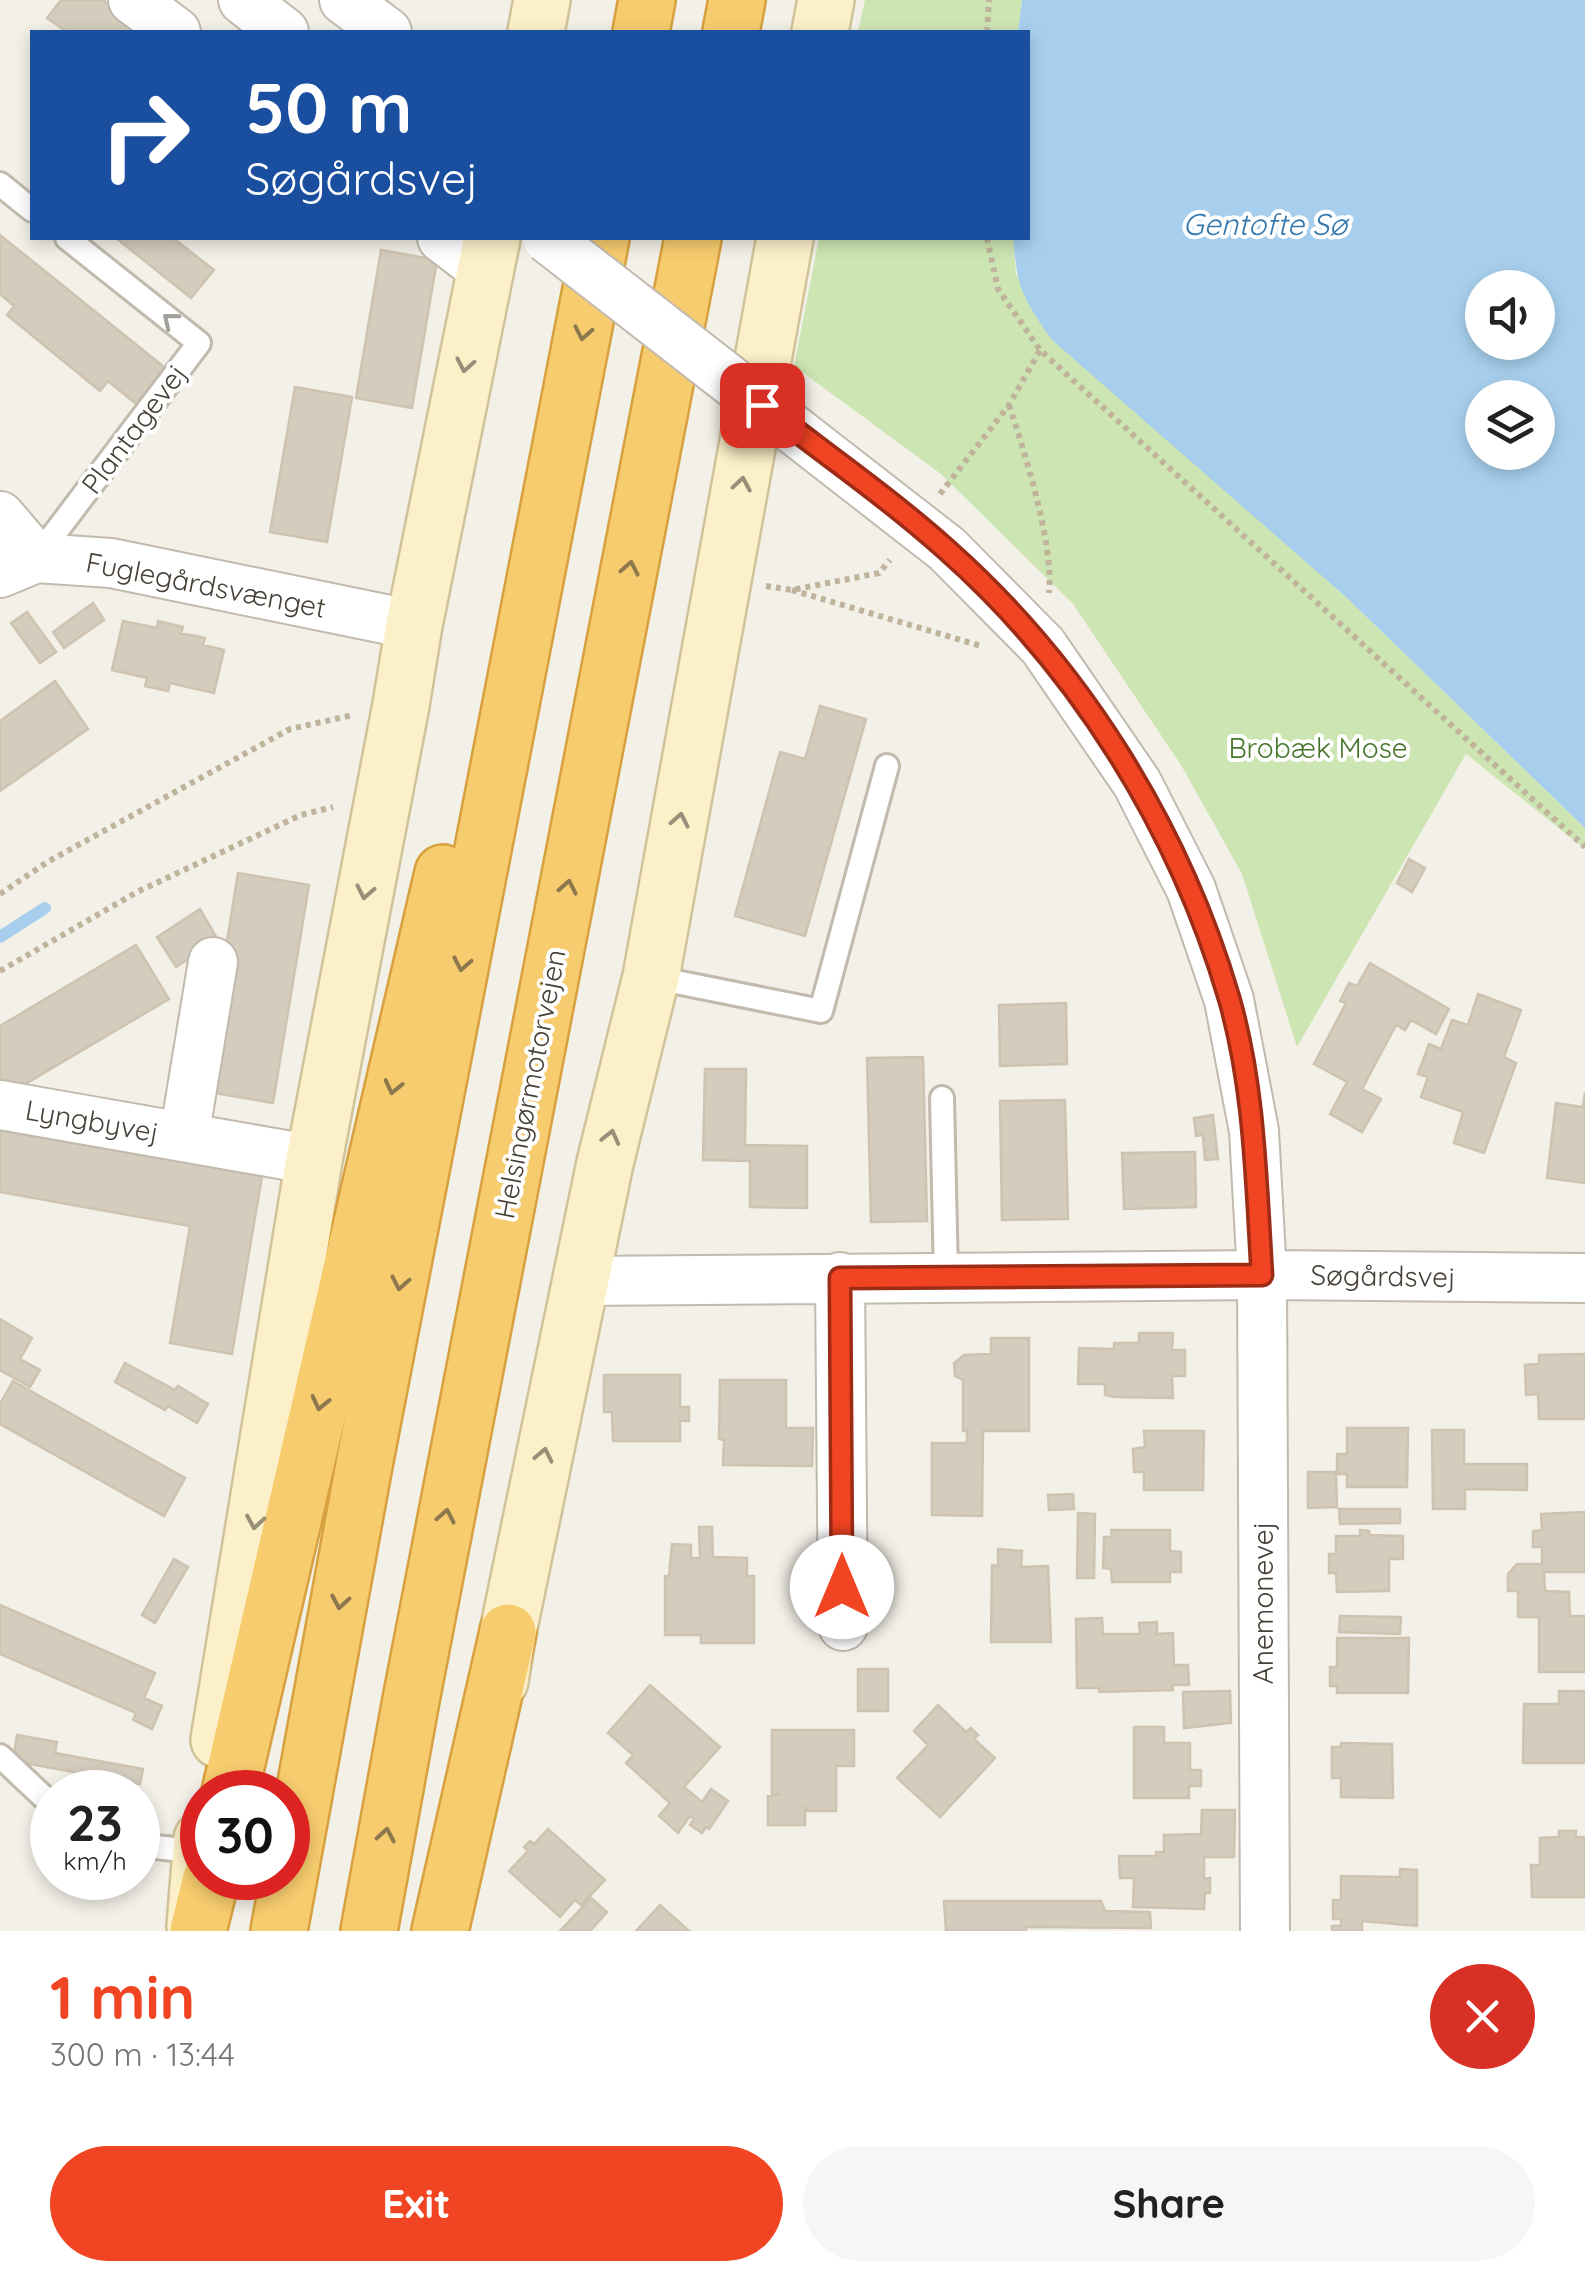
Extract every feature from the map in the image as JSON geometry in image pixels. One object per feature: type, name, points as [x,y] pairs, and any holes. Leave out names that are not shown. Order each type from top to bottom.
[{"type":"highway","points":[[640,30],[647,0]]},
{"type":"highway","points":[[731,30],[737,0]]},
{"type":"highway","points":[[280,1931],[364,1465],[601,240]]},
{"type":"highway","name":"Helsingørmotorvejen","points":[[369,1931],[410,1700],[692,240]]},
{"type":"highway","points":[[235,1770],[508,594],[538,558]]},
{"type":"highway","points":[[440,1931],[508,1632]]},
{"type":"highway","points":[[196,1931],[199,1900]]},
{"type":"street","points":[[134,0],[173,30]]},
{"type":"street","points":[[243,0],[281,30]]},
{"type":"street","points":[[344,0],[385,30]]},
{"type":"street","points":[[536,30],[542,0]]},
{"type":"street","points":[[820,30],[826,0]]},
{"type":"street","name":"Anemonevej","points":[[551,240],[947,549],[1044,646],[1138,783],[1191,890],[1230,1000],[1254,1131],[1262,1275],[1265,1931]]},
{"type":"street","points":[[464,1931],[508,1632],[605,1163],[651,977],[785,240]]},
{"type":"street","points":[[214,1770],[314,1160],[402,705],[473,248]]},
{"type":"street","points":[[0,516],[18,566]]},
{"type":"street","name":"Fuglegårdsvænget","points":[[18,566],[111,563],[414,625]]},
{"type":"street","name":"Lyngbyvej","points":[[184,1138],[213,962]]},
{"type":"street","name":"Lyngbyvej","points":[[0,1105],[314,1160]]},
{"type":"street","name":"Søgårdsvej","points":[[580,1281],[1262,1275],[1585,1278]]},
{"type":"street","points":[[840,1278],[842,1626]]},
{"type":"lane","points":[[0,184],[30,208]]},
{"type":"lane","name":"Plantagevej","points":[[18,566],[199,343],[70,240]]},
{"type":"lane","points":[[651,977],[821,1011],[887,766]]},
{"type":"lane","points":[[942,1098],[946,1277]]},
{"type":"lane","points":[[0,1756],[30,1784]]},
{"type":"path","points":[[986,30],[988,0]]},
{"type":"path","points":[[987,240],[998,289],[1040,350],[1585,847]]},
{"type":"path","points":[[792,590],[1000,652],[1044,646],[1051,573],[1025,454],[1009,405],[1040,350]]},
{"type":"path","points":[[0,894],[49,860],[290,729],[402,705]]},
{"type":"path","points":[[0,971],[138,892],[301,815],[383,796]]},
{"type":"green space","points":[[865,0],[1022,0],[1018,30],[858,30]]},
{"type":"green space","name":"Brobæk Mose","points":[[819,240],[1013,240],[1016,275],[1230,493],[1346,597],[1585,828],[1585,849],[1466,754],[1297,1047],[1242,874],[1181,765],[1073,604],[941,474],[794,366]]},
{"type":"water","name":"Gentofte Sø","points":[[1022,0],[1585,0],[1585,828],[1346,597],[1052,340],[1019,282],[1013,240],[1030,240],[1030,30],[1018,30]]},
{"type":"building","points":[[61,0],[103,0],[142,30],[64,30],[47,18]]},
{"type":"building","points":[[0,235],[169,371],[140,407],[108,381],[100,391],[7,315],[14,306],[0,294]]},
{"type":"building","points":[[118,240],[176,240],[214,270],[191,298]]},
{"type":"building","points":[[381,250],[437,260],[412,408],[356,398]]},
{"type":"building","points":[[295,387],[352,397],[327,542],[270,532]]},
{"type":"building","points":[[93,603],[104,620],[64,648],[53,632]]},
{"type":"building","points":[[27,612],[56,652],[40,663],[11,623]]},
{"type":"building","points":[[123,621],[157,628],[158,621],[183,627],[181,633],[205,638],[203,645],[224,650],[214,693],[170,683],[168,691],[145,686],[147,678],[112,670]]},
{"type":"building","points":[[55,681],[88,729],[0,791],[0,721]]},
{"type":"building","points":[[820,706],[866,719],[805,936],[735,916],[780,752],[805,759]]},
{"type":"building","points":[[1409,859],[1425,868],[1412,892],[1397,883]]},
{"type":"building","points":[[238,873],[309,885],[273,1103],[203,1091]]},
{"type":"building","points":[[200,909],[218,940],[176,967],[157,937]]},
{"type":"building","points":[[136,945],[169,999],[5,1096],[0,1087],[0,1026]]},
{"type":"building","points":[[1370,963],[1449,1009],[1436,1034],[1411,1020],[1405,1030],[1396,1025],[1362,1089],[1381,1099],[1362,1132],[1330,1114],[1347,1082],[1314,1064],[1346,1003],[1340,1001],[1349,983],[1357,986]]},
{"type":"building","points":[[1478,994],[1521,1010],[1504,1057],[1516,1063],[1484,1153],[1454,1143],[1463,1112],[1421,1097],[1428,1077],[1418,1074],[1429,1044],[1441,1049],[1452,1020],[1468,1025]]},
{"type":"building","points":[[1066,1003],[1067,1064],[1000,1066],[999,1005]]},
{"type":"building","points":[[923,1057],[927,1221],[871,1222],[867,1058]]},
{"type":"building","points":[[705,1069],[746,1069],[745,1145],[807,1146],[807,1208],[750,1207],[750,1161],[703,1160]]},
{"type":"building","points":[[1585,1092],[1585,1183],[1547,1178],[1556,1103],[1583,1107]]},
{"type":"building","points":[[1065,1100],[1068,1219],[1002,1220],[1000,1101]]},
{"type":"building","points":[[1213,1115],[1218,1159],[1205,1160],[1203,1135],[1196,1136],[1194,1118]]},
{"type":"building","points":[[0,1124],[263,1170],[232,1354],[170,1343],[190,1226],[0,1192]]},
{"type":"building","points":[[1195,1152],[1196,1207],[1124,1209],[1122,1153]]},
{"type":"building","points":[[0,1319],[32,1338],[20,1359],[40,1370],[30,1387],[0,1370]]},
{"type":"building","points":[[1139,1333],[1173,1333],[1172,1350],[1185,1350],[1185,1376],[1172,1376],[1173,1398],[1114,1397],[1105,1395],[1105,1384],[1078,1384],[1079,1348],[1114,1349],[1114,1343],[1139,1343]]},
{"type":"building","points":[[991,1338],[1029,1338],[1029,1431],[983,1431],[982,1516],[932,1515],[932,1443],[967,1443],[967,1431],[963,1431],[963,1380],[955,1376],[954,1363],[964,1355],[991,1354]]},
{"type":"building","points":[[1585,1354],[1585,1419],[1539,1419],[1538,1394],[1526,1395],[1525,1365],[1539,1364],[1539,1355]]},
{"type":"building","points":[[125,1363],[208,1404],[197,1423],[115,1382]]},
{"type":"building","points":[[604,1375],[680,1375],[680,1407],[689,1407],[689,1421],[680,1421],[680,1441],[613,1441],[612,1412],[604,1412]]},
{"type":"building","points":[[720,1380],[786,1380],[786,1428],[813,1428],[812,1466],[723,1465],[724,1440],[719,1439]]},
{"type":"building","points":[[13,1381],[185,1478],[164,1516],[0,1424],[0,1404]]},
{"type":"building","points":[[1347,1428],[1408,1428],[1407,1487],[1347,1487],[1347,1474],[1337,1474],[1337,1454],[1347,1454]]},
{"type":"building","points":[[1432,1430],[1464,1430],[1464,1464],[1527,1464],[1527,1490],[1465,1489],[1465,1509],[1433,1509]]},
{"type":"building","points":[[1144,1431],[1204,1431],[1203,1490],[1144,1490],[1144,1472],[1134,1472],[1133,1449],[1145,1447]]},
{"type":"building","points":[[1308,1472],[1336,1472],[1337,1507],[1308,1508]]},
{"type":"building","points":[[1073,1494],[1074,1509],[1049,1510],[1048,1495]]},
{"type":"building","points":[[1339,1509],[1400,1509],[1400,1523],[1340,1524]]},
{"type":"building","points":[[1585,1512],[1585,1572],[1544,1572],[1545,1591],[1569,1592],[1570,1616],[1585,1616],[1585,1672],[1539,1672],[1539,1617],[1518,1617],[1518,1591],[1508,1591],[1508,1574],[1517,1564],[1542,1564],[1542,1547],[1533,1547],[1533,1531],[1542,1530],[1541,1514]]},
{"type":"building","points":[[1078,1513],[1095,1514],[1094,1578],[1077,1578]]},
{"type":"building","points":[[699,1527],[712,1527],[713,1557],[747,1558],[747,1576],[754,1576],[754,1643],[701,1643],[701,1635],[665,1635],[665,1576],[669,1576],[672,1544],[691,1545],[691,1558],[700,1558]]},
{"type":"building","points":[[1111,1530],[1170,1530],[1170,1551],[1181,1552],[1181,1572],[1170,1572],[1170,1582],[1112,1582],[1111,1569],[1103,1568],[1104,1537],[1112,1537]]},
{"type":"building","points":[[1360,1530],[1369,1531],[1370,1535],[1403,1536],[1403,1559],[1389,1559],[1389,1591],[1337,1592],[1336,1573],[1329,1573],[1329,1554],[1336,1554],[1336,1536],[1360,1536]]},
{"type":"building","points":[[998,1549],[1022,1551],[1021,1567],[1048,1566],[1051,1642],[991,1642],[992,1565],[998,1566]]},
{"type":"building","points":[[174,1559],[188,1567],[155,1623],[142,1615]]},
{"type":"building","points":[[0,1605],[155,1673],[144,1698],[162,1706],[152,1729],[133,1720],[136,1713],[0,1654]]},
{"type":"building","points":[[1340,1616],[1401,1617],[1400,1634],[1339,1632]]},
{"type":"building","points":[[1102,1618],[1103,1634],[1140,1634],[1139,1623],[1157,1622],[1157,1634],[1173,1633],[1174,1665],[1188,1665],[1189,1685],[1172,1685],[1173,1690],[1099,1692],[1099,1688],[1077,1688],[1076,1619]]},
{"type":"building","points":[[1337,1638],[1409,1638],[1408,1693],[1337,1693],[1337,1686],[1330,1686],[1330,1667],[1337,1667]]},
{"type":"building","points":[[858,1669],[888,1669],[888,1711],[858,1711]]},
{"type":"building","points":[[650,1685],[720,1747],[684,1787],[702,1802],[711,1789],[728,1801],[702,1833],[690,1825],[694,1819],[690,1816],[678,1833],[659,1816],[670,1803],[626,1763],[633,1755],[608,1733]]},
{"type":"building","points":[[1230,1691],[1231,1723],[1184,1728],[1183,1692]]},
{"type":"building","points":[[1559,1691],[1585,1691],[1585,1763],[1523,1763],[1524,1704],[1559,1704]]},
{"type":"building","points":[[938,1705],[966,1732],[971,1728],[978,1735],[974,1739],[995,1758],[940,1817],[897,1778],[928,1745],[914,1731]]},
{"type":"building","points":[[1134,1727],[1164,1727],[1164,1743],[1190,1743],[1190,1770],[1201,1770],[1201,1786],[1189,1786],[1189,1798],[1134,1798]]},
{"type":"building","points":[[772,1730],[854,1730],[854,1766],[836,1766],[836,1811],[807,1811],[805,1806],[805,1825],[768,1825],[768,1796],[781,1794],[772,1794]]},
{"type":"building","points":[[17,1735],[57,1742],[55,1753],[143,1769],[63,1770],[13,1761]]},
{"type":"building","points":[[1341,1743],[1392,1744],[1393,1798],[1341,1797],[1341,1778],[1332,1778],[1332,1747],[1341,1747]]},
{"type":"building","points":[[1202,1810],[1235,1810],[1234,1857],[1204,1857],[1204,1879],[1210,1878],[1210,1893],[1205,1893],[1204,1909],[1133,1907],[1134,1878],[1120,1878],[1119,1856],[1156,1856],[1156,1852],[1164,1852],[1164,1835],[1201,1834]]},
{"type":"building","points":[[548,1829],[605,1880],[581,1905],[575,1900],[560,1917],[509,1871],[528,1851],[524,1847],[530,1841],[534,1844]]},
{"type":"building","points":[[1559,1831],[1576,1831],[1575,1837],[1585,1837],[1585,1897],[1532,1897],[1531,1865],[1540,1865],[1540,1838],[1559,1837]]},
{"type":"building","points":[[1400,1869],[1417,1870],[1417,1926],[1362,1921],[1362,1931],[1332,1931],[1332,1926],[1341,1926],[1341,1919],[1333,1919],[1333,1900],[1341,1900],[1341,1876],[1400,1877]]},
{"type":"building","points":[[591,1898],[607,1912],[590,1931],[560,1931]]},
{"type":"building","points":[[944,1901],[1101,1901],[1105,1911],[1150,1912],[1151,1928],[946,1931]]},
{"type":"building","points":[[660,1905],[689,1931],[636,1931]]},
{"type":"waterway","points":[[0,937],[45,908]]},
{"type":"route","points":[[762,405],[947,549],[1044,646],[1138,783],[1191,890],[1230,1000],[1254,1131],[1262,1275],[840,1278],[842,1587]]}]
